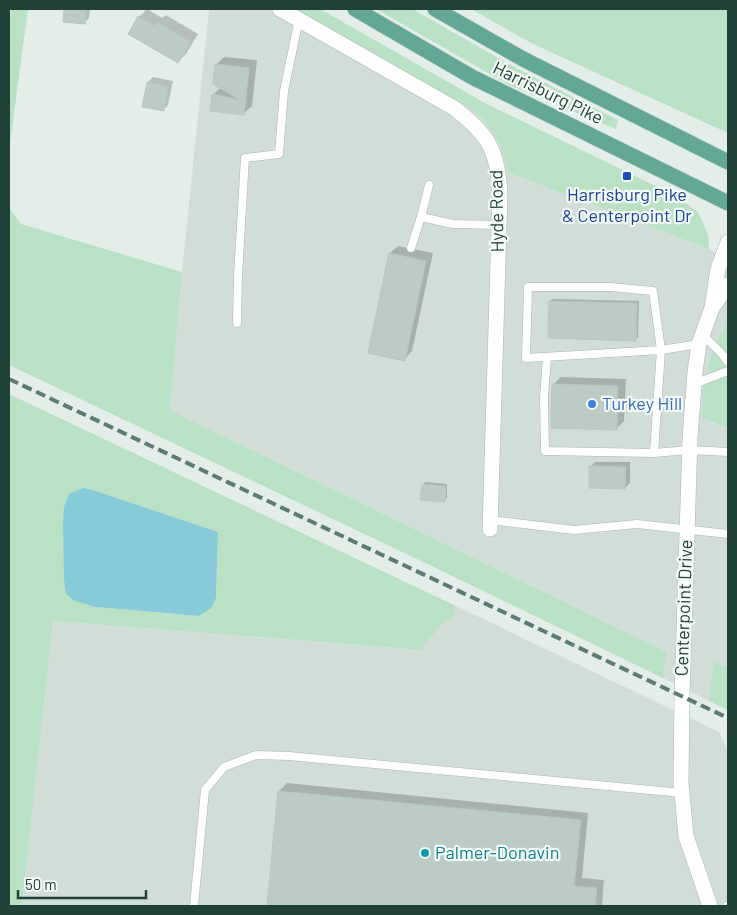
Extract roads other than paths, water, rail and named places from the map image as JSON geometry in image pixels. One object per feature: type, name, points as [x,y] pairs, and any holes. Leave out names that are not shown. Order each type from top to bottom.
[{"type":"main road","name":"Harrisburg Pike","points":[[355,9],[472,77],[728,203]]},
{"type":"main road","name":"Harrisburg Pike","points":[[434,9],[523,59],[728,162]]},
{"type":"street","name":"Hyde Road","points":[[280,9],[454,108],[479,129],[493,152],[499,175],[500,194],[490,525]]},
{"type":"street","name":"Centerpoint Drive","points":[[710,906],[686,836],[682,793],[686,530],[694,384],[701,340],[712,308],[718,269],[728,242]]},
{"type":"street","name":"Centerpoint Drive","points":[[712,308],[728,285]]},
{"type":"lane","points":[[237,322],[244,158],[279,154],[284,91],[299,19]]},
{"type":"lane","points":[[411,248],[429,185]]},
{"type":"lane","points":[[421,217],[453,224],[499,224]]},
{"type":"lane","points":[[654,453],[661,350],[653,291],[610,287],[528,287],[526,358],[661,350],[701,340],[722,354],[728,362]]},
{"type":"lane","points":[[547,357],[544,398],[544,452],[654,453],[689,450],[728,452]]},
{"type":"lane","points":[[694,384],[728,371]]},
{"type":"lane","points":[[490,525],[574,530],[637,524],[728,534]]},
{"type":"lane","points":[[194,906],[205,790],[224,767],[256,755],[290,756],[682,793]]},
{"type":"water","points":[[83,488],[218,532],[216,598],[211,608],[199,616],[96,607],[73,600],[66,594],[64,579],[64,507],[69,494]]},
{"type":"railway","points":[[9,379],[728,718]]},
{"type":"place","name":"Harrisburg Pike & Centerpoint Dr","points":[[627,176]]},
{"type":"place","name":"Turkey Hill","points":[[592,404]]},
{"type":"place","name":"Palmer-Donavin","points":[[425,853]]}]
